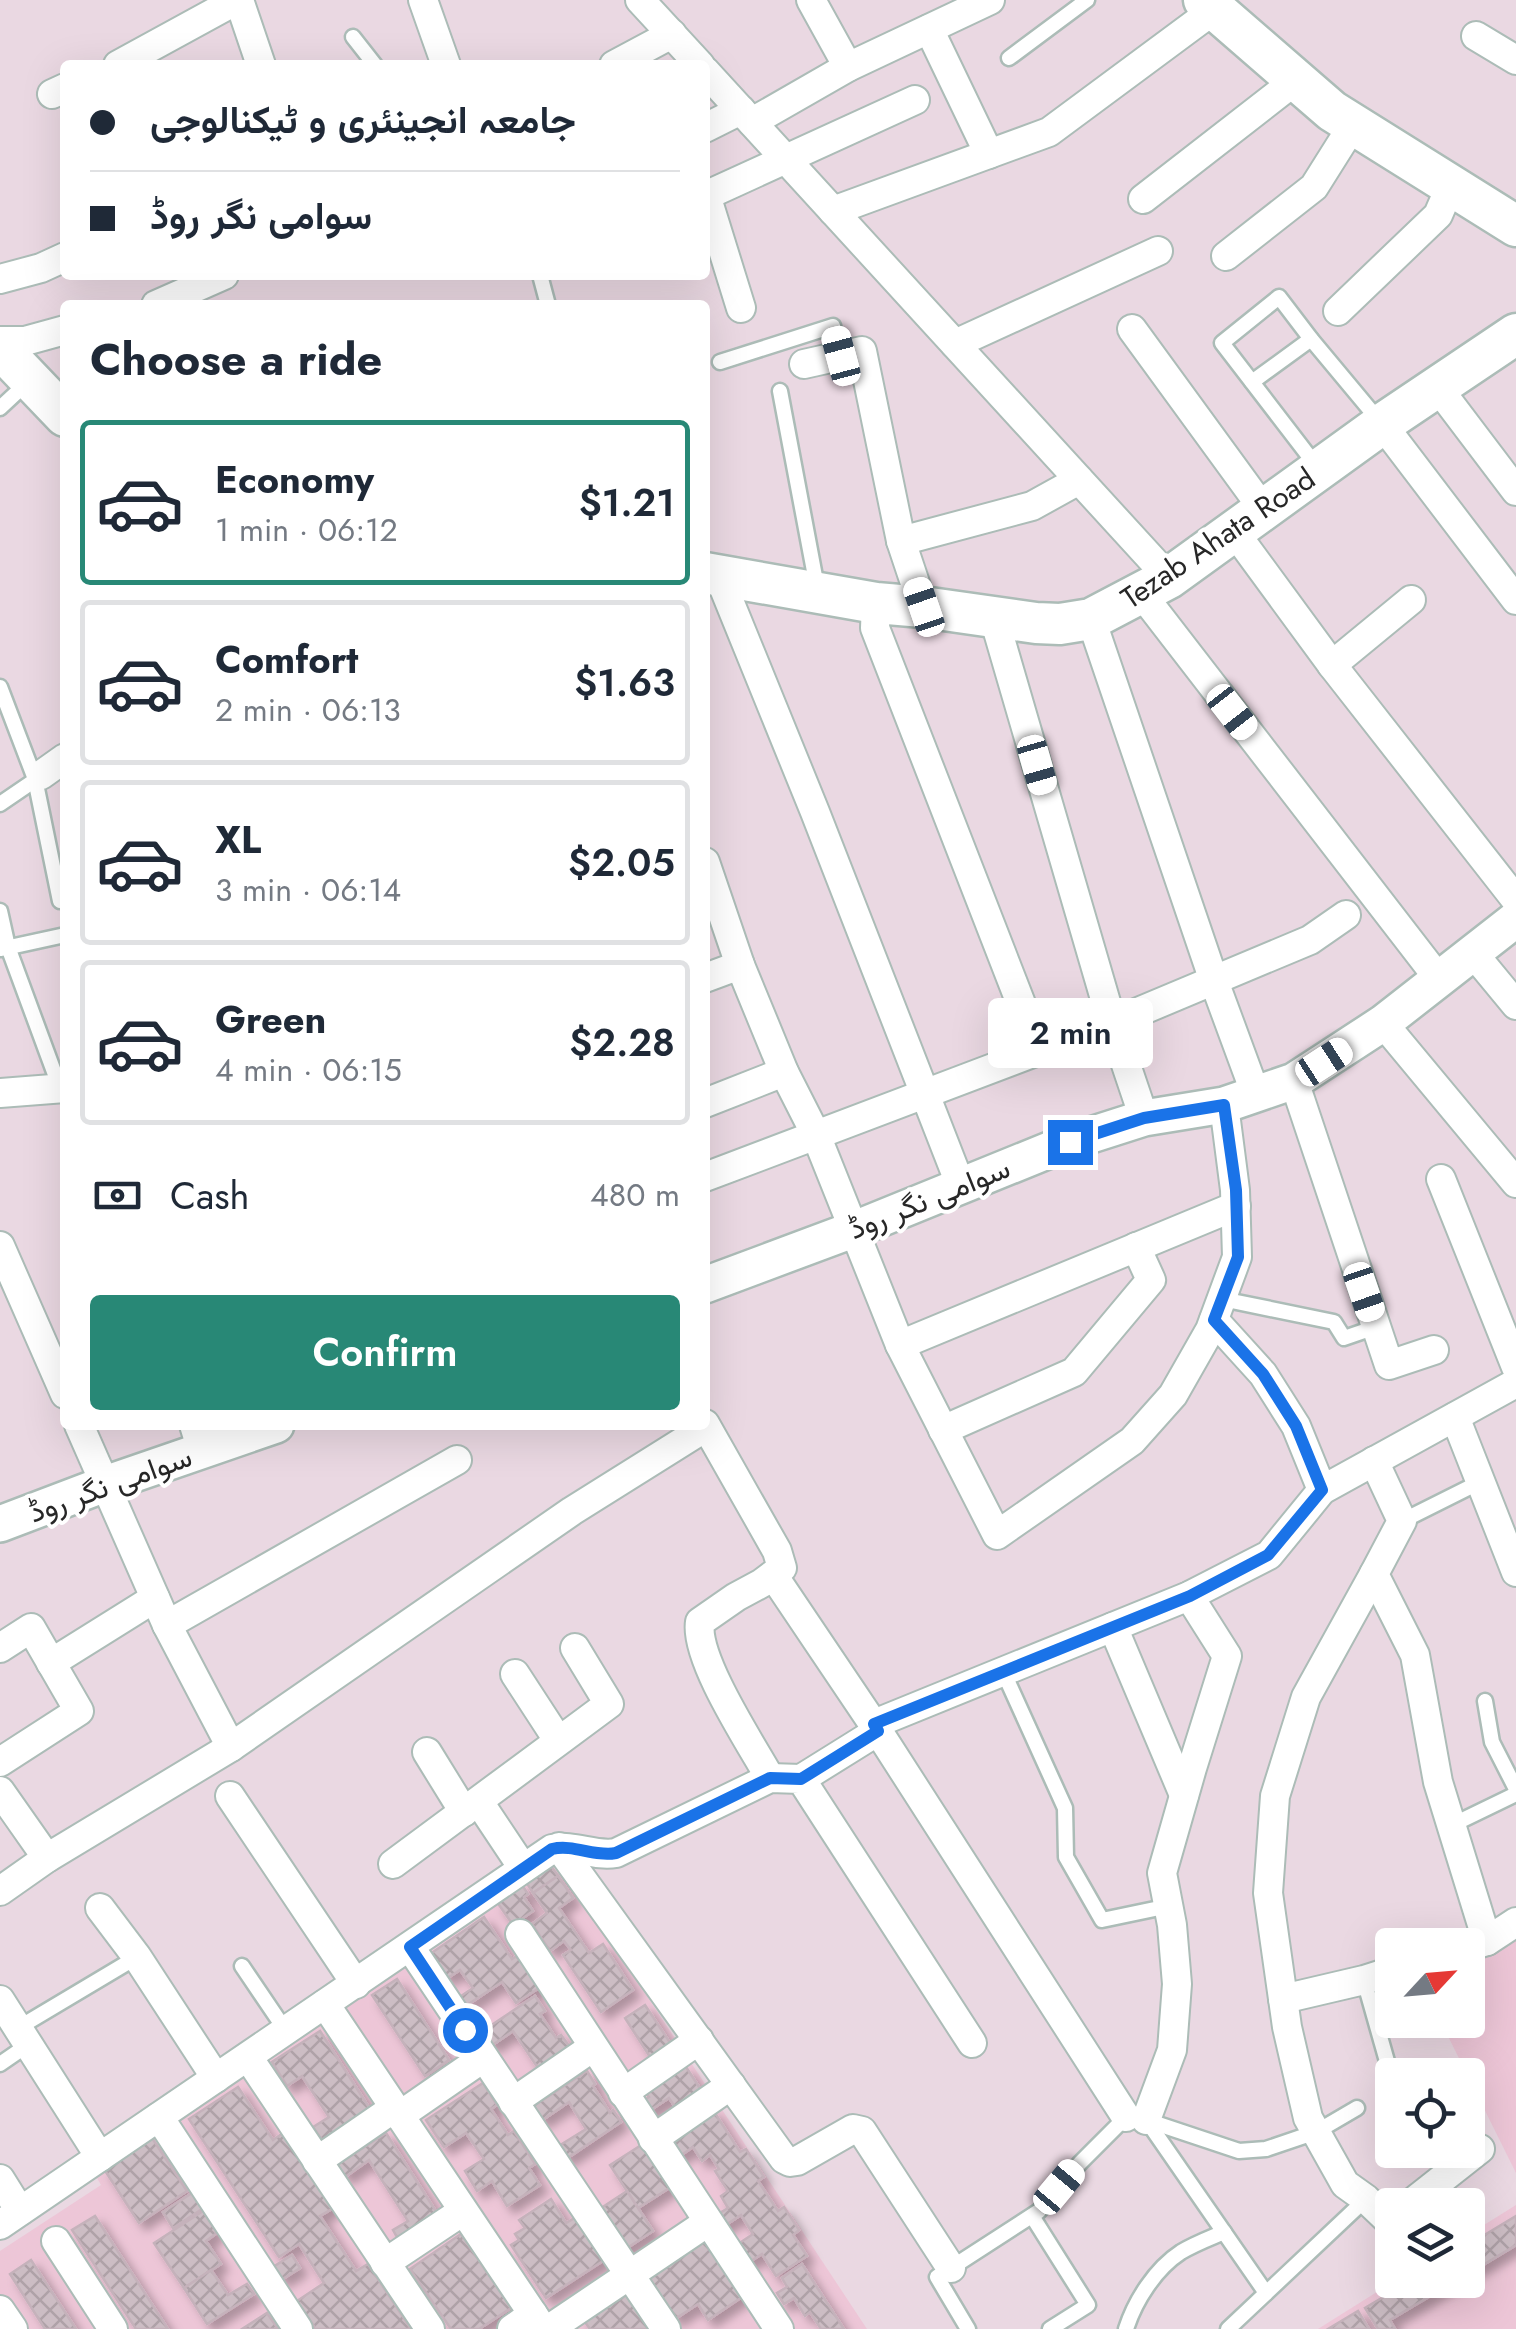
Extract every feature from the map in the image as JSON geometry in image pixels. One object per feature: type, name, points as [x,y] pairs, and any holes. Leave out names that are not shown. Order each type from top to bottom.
[{"type":"main road","points":[[1209,5],[1332,111],[1516,226]]},
{"type":"main road","name":"Tezab Ahata Road","points":[[712,574],[876,603],[994,618],[1060,624],[1091,619],[1155,585],[1516,334]]},
{"type":"main road","points":[[0,344],[54,400]]},
{"type":"street","points":[[132,60],[238,0],[259,60]]},
{"type":"street","points":[[423,0],[444,60]]},
{"type":"street","points":[[640,0],[695,60]]},
{"type":"street","points":[[810,0],[848,67]]},
{"type":"street","points":[[710,127],[746,116],[990,0]]},
{"type":"street","points":[[832,210],[1049,132],[1209,5]]},
{"type":"street","points":[[929,29],[989,154]]},
{"type":"street","points":[[624,60],[672,34]]},
{"type":"street","points":[[1476,36],[1516,60]]},
{"type":"street","points":[[710,76],[1079,480],[1439,980]]},
{"type":"street","points":[[1143,199],[1296,80]]},
{"type":"street","points":[[710,194],[915,100]]},
{"type":"street","points":[[1226,256],[1314,186],[1353,124]]},
{"type":"street","points":[[1338,312],[1438,214],[1451,185]]},
{"type":"street","points":[[710,209],[740,308]]},
{"type":"street","points":[[955,344],[1158,251]]},
{"type":"street","points":[[0,278],[60,259]]},
{"type":"street","points":[[167,300],[213,280]]},
{"type":"street","points":[[1132,329],[1332,664],[1516,900]]},
{"type":"street","points":[[0,344],[60,331]]},
{"type":"street","points":[[804,364],[862,351],[901,541],[924,607]]},
{"type":"street","points":[[1438,388],[1516,491]]},
{"type":"street","points":[[1382,424],[1516,600]]},
{"type":"street","points":[[901,541],[1032,506],[1079,480]]},
{"type":"street","points":[[712,574],[960,1184]]},
{"type":"street","points":[[1332,664],[1411,600]]},
{"type":"street","points":[[876,603],[875,628],[1039,1050]]},
{"type":"street","points":[[994,618],[1112,1023],[1144,1118]]},
{"type":"street","points":[[710,877],[740,965],[784,1072],[816,1135],[900,1346],[996,1535],[1132,1441],[1173,1395],[1218,1310],[1238,1257],[1240,1100],[1214,981],[1091,619]]},
{"type":"street","points":[[38,777],[60,762]]},
{"type":"street","points":[[710,1175],[1112,1023],[1310,940],[1346,914]]},
{"type":"street","name":"سوامی نگر روڈ","points":[[710,1284],[1070,1142],[1144,1118],[1240,1100],[1294,1081],[1383,1022],[1516,919]]},
{"type":"street","points":[[1472,953],[1516,1005]]},
{"type":"street","points":[[710,976],[740,965]]},
{"type":"street","points":[[1383,1022],[1516,1183]]},
{"type":"street","points":[[710,1102],[784,1072]]},
{"type":"street","points":[[1294,1081],[1388,1364],[1434,1350]]},
{"type":"street","points":[[0,1094],[60,1088]]},
{"type":"street","points":[[1440,1179],[1516,1367]]},
{"type":"street","points":[[900,1346],[1236,1206]]},
{"type":"street","points":[[0,1246],[60,1383]]},
{"type":"street","points":[[943,1430],[1074,1372],[1150,1280],[1136,1248]]},
{"type":"street","points":[[1218,1310],[1296,1426],[1322,1490]]},
{"type":"street","points":[[0,2179],[10,2218],[552,1849],[616,1853],[770,1778],[801,1779],[876,1727],[1190,1596],[1268,1555],[1322,1490],[1516,1383]]},
{"type":"street","points":[[1454,1417],[1516,1572]]},
{"type":"street","points":[[81,1430],[154,1598],[231,1747]]},
{"type":"street","name":"سوامی نگر روڈ","points":[[0,1524],[104,1484],[198,1438],[246,1430]]},
{"type":"street","points":[[0,1890],[231,1747],[572,1511],[698,1430]]},
{"type":"street","points":[[709,1430],[777,1551],[782,1568],[700,1622],[698,1632],[722,1692],[770,1778]]},
{"type":"street","points":[[167,1625],[457,1460]]},
{"type":"street","points":[[1374,1462],[1402,1521],[1306,1697],[1275,1796],[1268,1893],[1282,1999],[1308,2118],[1345,2184],[1375,2208]]},
{"type":"street","points":[[1374,1574],[1415,1656],[1438,1782],[1452,1825],[1474,1928]]},
{"type":"street","points":[[773,1575],[1136,2119],[1172,2050],[1178,1984],[1162,1872],[1227,1656],[1190,1596]]},
{"type":"street","points":[[51,1663],[154,1598]]},
{"type":"street","points":[[1112,1627],[1184,1795]]},
{"type":"street","points":[[0,1648],[31,1628],[79,1711],[0,1762]]},
{"type":"street","points":[[392,1864],[609,1704],[575,1648]]},
{"type":"street","points":[[515,1674],[558,1740]]},
{"type":"street","points":[[427,1752],[523,1868]]},
{"type":"street","points":[[801,1779],[972,2043]]},
{"type":"street","points":[[0,1791],[47,1858]]},
{"type":"street","points":[[230,1796],[356,1984]]},
{"type":"street","points":[[559,1847],[784,2158],[797,2161],[853,2128],[862,2131],[951,2268]]},
{"type":"street","points":[[100,1908],[216,2078]]},
{"type":"street","points":[[1485,1939],[1516,1922]]},
{"type":"street","points":[[520,1934],[779,2329]]},
{"type":"street","points":[[410,1947],[666,2329]]},
{"type":"street","points":[[1282,1999],[1375,1976]]},
{"type":"street","points":[[0,2000],[100,2157]]},
{"type":"street","points":[[325,2004],[534,2325],[629,2274],[708,2222]]},
{"type":"street","points":[[623,2093],[699,2040]]},
{"type":"street","points":[[513,2102],[593,2047]]},
{"type":"street","points":[[248,2057],[430,2329]]},
{"type":"street","points":[[317,2161],[483,2058]]},
{"type":"street","points":[[654,2139],[731,2085]]},
{"type":"street","points":[[159,2118],[298,2329]]},
{"type":"street","points":[[1431,2188],[1456,2168]]},
{"type":"street","points":[[386,2263],[463,2211]]},
{"type":"street","points":[[56,2241],[113,2329]]},
{"type":"street","points":[[0,2310],[12,2329]]},
{"type":"lane","points":[[1009,58],[1087,0]]},
{"type":"lane","points":[[354,37],[372,60]]},
{"type":"lane","points":[[1320,470],[1222,342],[1279,296],[1382,424]]},
{"type":"lane","points":[[720,362],[833,326],[841,356]]},
{"type":"lane","points":[[1252,382],[1311,339]]},
{"type":"lane","points":[[780,392],[818,593]]},
{"type":"lane","points":[[0,408],[54,400]]},
{"type":"lane","points":[[0,687],[38,777],[60,901]]},
{"type":"lane","points":[[0,804],[38,777]]},
{"type":"lane","points":[[0,911],[4,948],[60,1081]]},
{"type":"lane","points":[[4,948],[60,936]]},
{"type":"lane","points":[[1218,1310],[1334,1322],[1344,1338],[1376,1327]]},
{"type":"lane","points":[[1402,1521],[1480,1482]]},
{"type":"lane","points":[[1003,1672],[1066,1808],[1066,1858],[1102,1920],[1168,1906]]},
{"type":"lane","points":[[1452,1825],[1516,1791],[1492,1742],[1484,1701]]},
{"type":"lane","points":[[0,2064],[24,2036],[137,1957]]},
{"type":"lane","points":[[242,1966],[286,2031]]},
{"type":"lane","points":[[1364,1980],[1386,2058]]},
{"type":"lane","points":[[1136,2119],[1239,2151],[1266,2149],[1316,2132],[1357,2108]]},
{"type":"lane","points":[[968,2329],[937,2278],[1039,2211],[1080,2163],[1136,2119]]},
{"type":"lane","points":[[1136,2119],[1266,2293]]},
{"type":"lane","points":[[1228,2329],[1366,2199]]},
{"type":"lane","points":[[1032,2216],[1088,2305],[1050,2329]]},
{"type":"lane","points":[[1126,2329],[1132,2311],[1160,2270],[1181,2252],[1224,2232]]},
{"type":"shaded area","points":[[557,1860],[867,2329],[0,2329],[0,2251],[101,2185],[93,2171]]},
{"type":"shaded area","points":[[1516,1936],[1516,2173],[1485,2111],[1485,2058],[1459,2058],[1449,2038],[1485,2038],[1485,1957]]},
{"type":"shaded area","points":[[1516,2205],[1516,2329],[1318,2329],[1375,2293],[1375,2298],[1485,2298],[1485,2224]]},
{"type":"building","points":[[551,1866],[558,1876],[533,1893],[526,1882]]},
{"type":"building","points":[[558,1876],[573,1898],[559,1908],[589,1953],[603,1944],[633,1990],[601,2012],[563,1955],[571,1950],[564,1941],[550,1951],[532,1924],[547,1913],[533,1893]]},
{"type":"building","points":[[522,1885],[533,1911],[513,1925],[497,1902]]},
{"type":"building","points":[[484,1917],[512,1959],[523,1952],[545,1984],[516,2003],[502,1982],[464,2007],[458,1998],[473,1988],[460,1970],[446,1979],[430,1954]]},
{"type":"building","points":[[397,1979],[449,2060],[425,2076],[372,1995]]},
{"type":"building","points":[[535,1996],[545,2011],[540,2014],[556,2038],[561,2035],[570,2047],[538,2068],[513,2031],[491,2046],[481,2032]]},
{"type":"building","points":[[645,2005],[673,2047],[652,2060],[625,2018]]},
{"type":"building","points":[[320,2031],[370,2109],[322,2140],[313,2127],[329,2117],[302,2076],[287,2086],[272,2062]]},
{"type":"building","points":[[686,2067],[705,2096],[679,2113],[669,2098],[646,2113],[640,2103],[649,2097],[646,2093]]},
{"type":"building","points":[[587,2071],[610,2113],[613,2110],[621,2122],[566,2159],[557,2147],[586,2129],[569,2102],[541,2121],[532,2107]]},
{"type":"building","points":[[483,2083],[497,2105],[491,2109],[508,2135],[514,2131],[535,2164],[529,2168],[540,2185],[507,2206],[492,2181],[477,2191],[465,2171],[484,2159],[466,2133],[444,2147],[426,2120]]},
{"type":"building","points":[[238,2087],[273,2140],[286,2131],[335,2207],[320,2216],[356,2271],[368,2264],[411,2329],[309,2329],[314,2326],[297,2301],[324,2283],[299,2244],[279,2257],[189,2119]]},
{"type":"building","points":[[713,2110],[740,2152],[746,2149],[764,2177],[758,2181],[778,2211],[784,2207],[799,2230],[793,2235],[807,2256],[776,2276],[762,2254],[746,2264],[735,2246],[753,2234],[741,2215],[721,2228],[713,2217],[728,2208],[721,2196],[728,2191],[710,2155],[702,2161],[693,2147],[677,2158],[666,2141]]},
{"type":"building","points":[[386,2133],[437,2213],[398,2239],[393,2230],[408,2221],[369,2160],[345,2177],[337,2165]]},
{"type":"building","points":[[152,2138],[187,2191],[139,2223],[104,2169]]},
{"type":"building","points":[[646,2142],[674,2185],[638,2208],[610,2165]]},
{"type":"building","points":[[627,2191],[653,2231],[621,2252],[595,2212]]},
{"type":"building","points":[[192,2193],[202,2209],[173,2228],[163,2212]]},
{"type":"building","points":[[551,2199],[566,2223],[578,2216],[606,2259],[546,2298],[511,2245],[519,2240],[515,2234],[525,2228],[519,2220]]},
{"type":"building","points":[[203,2211],[217,2233],[206,2241],[221,2264],[184,2288],[154,2243]]},
{"type":"building","points":[[95,2216],[168,2329],[136,2329],[72,2230]]},
{"type":"building","points":[[1516,2216],[1516,2245],[1485,2264],[1485,2235]]},
{"type":"building","points":[[461,2234],[511,2308],[479,2329],[451,2329],[410,2269]]},
{"type":"building","points":[[704,2235],[745,2295],[708,2320],[698,2304],[675,2319],[645,2274]]},
{"type":"building","points":[[292,2255],[300,2268],[281,2280],[273,2267]]},
{"type":"building","points":[[31,2260],[76,2329],[45,2329],[10,2274]]},
{"type":"building","points":[[802,2264],[844,2329],[821,2329],[810,2312],[805,2316],[794,2298],[784,2304],[777,2293],[787,2287],[782,2278]]},
{"type":"building","points":[[211,2270],[228,2295],[247,2284],[254,2294],[207,2324],[184,2288]]},
{"type":"building","points":[[629,2287],[656,2329],[590,2329],[582,2318]]},
{"type":"building","points":[[1382,2298],[1427,2298],[1390,2320],[1395,2329],[1378,2329],[1365,2308]]},
{"type":"building","points":[[1358,2311],[1369,2329],[1328,2329]]},
{"type":"building","points":[[267,2313],[278,2329],[242,2329]]},
{"type":"route","points":[[465,2030],[410,1947],[552,1849],[616,1853],[770,1778],[801,1779],[878,1731],[874,1724],[1190,1596],[1268,1555],[1322,1490],[1296,1426],[1263,1374],[1214,1320],[1238,1257],[1236,1190],[1224,1105],[1144,1118],[1070,1142]]}]
